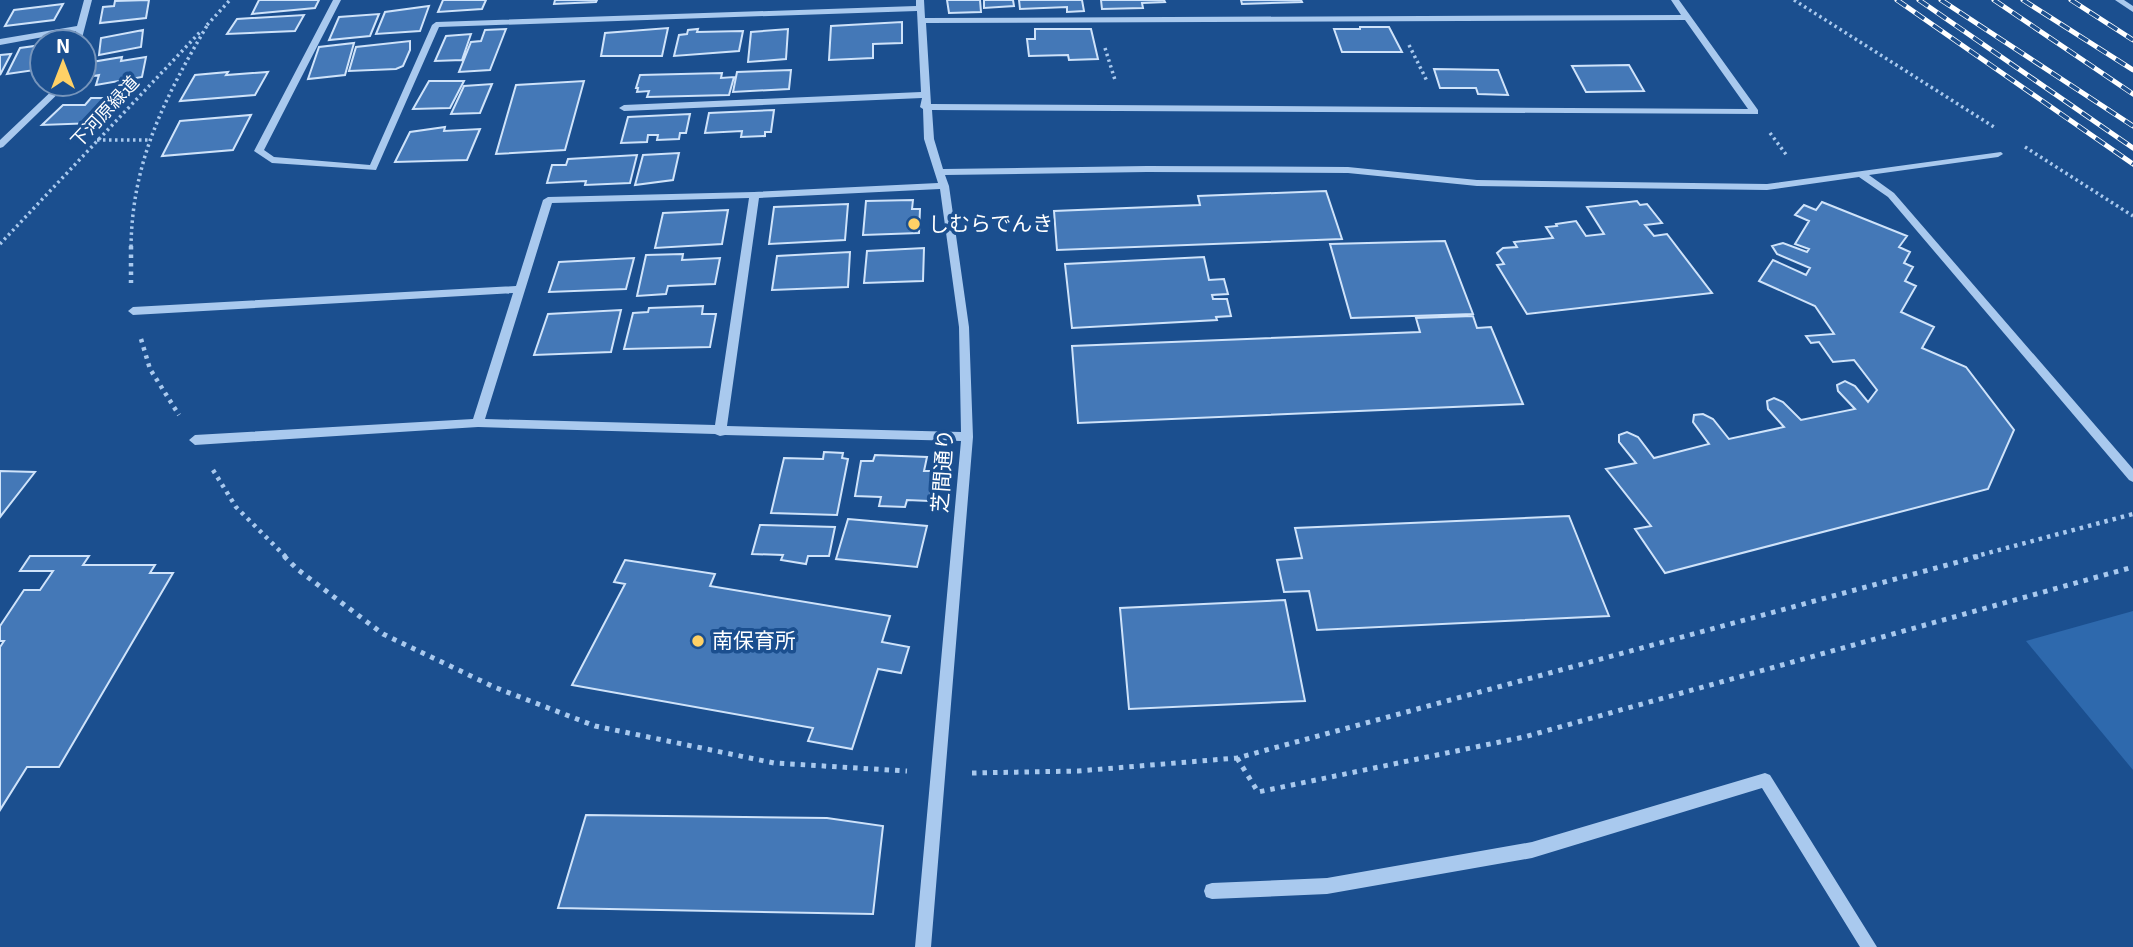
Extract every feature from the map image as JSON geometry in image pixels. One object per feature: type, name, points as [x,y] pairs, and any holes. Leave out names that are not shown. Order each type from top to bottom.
[{"type":"street","points":[[80,28],[88,0]]},
{"type":"street","points":[[337,0],[259,151],[272,160],[373,169],[436,25],[921,10],[1687,16]]},
{"type":"street","points":[[1675,0],[1755,112]]},
{"type":"street","points":[[2119,0],[2133,10]]},
{"type":"street","points":[[2125,0],[2133,4]]},
{"type":"street","name":"芝間通り","points":[[921,10],[929,139],[944,186],[964,327],[967,437],[923,947]]},
{"type":"street","points":[[0,42],[28,37]]},
{"type":"street","points":[[0,145],[49,98]]},
{"type":"street","points":[[624,108],[925,101],[1755,112]]},
{"type":"street","points":[[939,172],[1348,170],[1477,183],[1767,187],[1998,154]]},
{"type":"street","points":[[1861,174],[1891,195],[2133,477]]},
{"type":"street","points":[[478,423],[548,201],[944,186]]},
{"type":"street","points":[[720,432],[754,195]]},
{"type":"street","points":[[133,312],[520,289]]},
{"type":"street","points":[[195,440],[478,423],[967,437]]},
{"type":"street","points":[[1212,891],[1327,886],[1532,850],[1765,780],[1869,947]]},
{"type":"path","name":"下河原緑道","points":[[0,244],[230,0]]},
{"type":"path","points":[[1794,0],[1995,128]]},
{"type":"path","points":[[208,24],[188,57],[149,140],[136,185],[130,248],[133,312],[150,369],[236,507],[297,569],[383,634],[494,687],[595,726],[774,763],[938,773],[1078,771],[1237,758],[2133,514]]},
{"type":"path","points":[[1755,112],[1806,181]]},
{"type":"path","points":[[97,140],[149,140]]},
{"type":"path","points":[[2019,143],[2133,216]]},
{"type":"path","points":[[1237,758],[1258,792],[1524,737],[2133,567]]},
{"type":"shaded area","points":[[2133,611],[2133,770],[2026,641]]},
{"type":"building","points":[[149,0],[146,18],[100,23],[103,7],[114,6],[115,1]]},
{"type":"building","points":[[259,0],[319,0],[315,8],[252,14]]},
{"type":"building","points":[[443,0],[486,0],[482,9],[438,12]]},
{"type":"building","points":[[555,0],[597,0],[554,4]]},
{"type":"building","points":[[947,0],[980,0],[981,12],[949,13]]},
{"type":"building","points":[[984,0],[1013,0],[1014,6],[984,8]]},
{"type":"building","points":[[1019,0],[1082,0],[1084,11],[1067,12],[1067,7],[1020,9]]},
{"type":"building","points":[[1101,0],[1165,2],[1142,3],[1143,8],[1102,9]]},
{"type":"building","points":[[1241,0],[1301,0],[1302,2],[1242,4]]},
{"type":"building","points":[[63,4],[54,20],[5,26],[14,10]]},
{"type":"building","points":[[429,6],[420,31],[376,34],[385,12]]},
{"type":"building","points":[[379,14],[370,36],[329,40],[339,17]]},
{"type":"building","points":[[304,15],[295,31],[227,34],[237,19]]},
{"type":"building","points":[[902,22],[902,43],[873,44],[873,58],[829,60],[831,26]]},
{"type":"building","points":[[1389,27],[1402,52],[1342,52],[1334,29]]},
{"type":"building","points":[[668,28],[662,56],[601,56],[605,33]]},
{"type":"building","points":[[506,29],[490,70],[459,72],[471,42],[481,41],[485,30]]},
{"type":"building","points":[[698,29],[697,32],[743,31],[739,51],[674,56],[679,35]]},
{"type":"building","points":[[788,29],[786,59],[748,62],[751,32]]},
{"type":"building","points":[[1035,29],[1091,29],[1098,59],[1069,60],[1068,55],[1029,56],[1027,39],[1035,39]]},
{"type":"building","points":[[143,30],[141,47],[99,55],[101,38]]},
{"type":"building","points":[[471,34],[462,60],[435,61],[446,36]]},
{"type":"building","points":[[410,41],[410,50],[403,66],[396,69],[349,71],[356,47]]},
{"type":"building","points":[[354,43],[345,75],[308,79],[319,47]]},
{"type":"building","points":[[28,47],[28,71],[7,74],[20,48]]},
{"type":"building","points":[[11,54],[0,75],[0,55]]},
{"type":"building","points":[[146,57],[142,77],[98,85],[98,61]]},
{"type":"building","points":[[1629,65],[1644,91],[1586,92],[1572,66]]},
{"type":"building","points":[[1434,69],[1498,70],[1508,95],[1478,94],[1476,88],[1440,88]]},
{"type":"building","points":[[791,70],[789,89],[733,92],[737,72]]},
{"type":"building","points":[[228,72],[226,75],[268,72],[255,95],[180,101],[195,75]]},
{"type":"building","points":[[722,73],[721,78],[734,77],[729,95],[647,97],[649,91],[637,92],[636,88],[640,75]]},
{"type":"building","points":[[429,81],[464,81],[450,108],[413,109]]},
{"type":"building","points":[[584,81],[565,150],[496,154],[516,85]]},
{"type":"building","points":[[492,84],[480,113],[451,114],[464,86]]},
{"type":"building","points":[[91,98],[119,98],[95,123],[42,125],[63,105],[85,105]]},
{"type":"building","points":[[774,110],[771,132],[765,132],[765,136],[741,137],[742,131],[705,133],[709,113]]},
{"type":"building","points":[[690,114],[686,133],[680,133],[679,139],[657,140],[658,135],[648,135],[647,142],[621,143],[628,117]]},
{"type":"building","points":[[251,115],[233,150],[162,156],[180,121]]},
{"type":"building","points":[[445,127],[444,131],[480,129],[467,160],[395,162],[410,132]]},
{"type":"building","points":[[679,153],[673,180],[635,185],[643,155]]},
{"type":"building","points":[[637,155],[630,183],[547,183],[552,165],[566,165],[568,159]]},
{"type":"building","points":[[1326,191],[1342,239],[1057,250],[1054,211],[1200,205],[1198,196]]},
{"type":"building","points":[[913,200],[912,209],[920,209],[919,233],[863,235],[866,201]]},
{"type":"building","points":[[1637,201],[1640,205],[1647,204],[1662,223],[1645,225],[1654,236],[1667,234],[1712,293],[1527,314],[1497,265],[1504,264],[1497,253],[1503,248],[1517,247],[1514,242],[1553,238],[1546,227],[1557,226],[1556,224],[1576,221],[1586,236],[1604,234],[1587,207]]},
{"type":"building","points":[[1822,202],[1907,236],[1899,247],[1910,252],[1904,263],[1913,267],[1905,281],[1916,286],[1901,312],[1934,327],[1922,348],[1966,367],[2014,430],[1988,489],[1665,573],[1635,529],[1651,526],[1606,469],[1636,463],[1619,442],[1619,435],[1627,432],[1638,437],[1654,458],[1709,444],[1693,422],[1694,415],[1703,414],[1713,419],[1729,439],[1784,427],[1768,409],[1767,401],[1774,398],[1783,402],[1801,420],[1855,409],[1838,391],[1837,385],[1845,381],[1855,386],[1868,402],[1877,390],[1854,360],[1833,362],[1819,342],[1811,343],[1806,336],[1834,334],[1815,306],[1759,281],[1773,260],[1806,275],[1810,268],[1777,254],[1772,246],[1783,243],[1807,252],[1809,249],[1795,244],[1809,221],[1795,215],[1804,205],[1816,210]]},
{"type":"building","points":[[848,204],[845,240],[769,244],[774,207]]},
{"type":"building","points":[[728,210],[722,244],[655,248],[663,213]]},
{"type":"building","points":[[1445,241],[1473,314],[1351,318],[1330,244]]},
{"type":"building","points":[[924,248],[923,281],[864,283],[867,251]]},
{"type":"building","points":[[850,252],[848,287],[772,290],[777,256]]},
{"type":"building","points":[[683,254],[682,260],[720,258],[715,284],[668,286],[666,294],[637,296],[646,255]]},
{"type":"building","points":[[1204,257],[1209,280],[1224,279],[1228,294],[1212,295],[1213,299],[1227,299],[1231,316],[1216,317],[1217,320],[1072,328],[1065,264]]},
{"type":"building","points":[[634,258],[626,289],[549,292],[559,262]]},
{"type":"building","points":[[703,306],[702,314],[716,314],[710,347],[624,349],[633,313],[648,312],[649,308]]},
{"type":"building","points":[[621,310],[611,352],[534,355],[548,314]]},
{"type":"building","points":[[1473,316],[1477,328],[1491,327],[1523,404],[1078,423],[1072,346],[1420,332],[1416,318]]},
{"type":"building","points":[[824,452],[843,453],[842,458],[848,459],[837,515],[771,513],[784,458],[823,459]]},
{"type":"building","points":[[875,455],[927,457],[924,471],[934,471],[929,501],[907,500],[905,507],[879,506],[881,497],[855,496],[861,461],[873,461]]},
{"type":"building","points":[[0,471],[35,472],[0,517]]},
{"type":"building","points":[[1569,516],[1609,616],[1317,630],[1309,591],[1284,592],[1277,560],[1302,558],[1295,528]]},
{"type":"building","points":[[848,519],[927,526],[917,567],[836,559]]},
{"type":"building","points":[[760,525],[835,527],[829,556],[808,556],[806,564],[781,560],[783,555],[752,554]]},
{"type":"building","points":[[30,556],[89,556],[83,565],[155,565],[150,573],[173,573],[59,767],[27,767],[0,810],[0,647],[4,641],[0,641],[0,626],[24,590],[40,590],[53,571],[20,571]]},
{"type":"building","points":[[625,560],[715,574],[710,586],[890,616],[882,642],[909,647],[901,673],[878,669],[852,749],[808,741],[813,728],[572,685],[625,584],[614,582]]},
{"type":"building","points":[[1285,600],[1305,701],[1129,709],[1120,608]]},
{"type":"building","points":[[586,815],[827,818],[883,826],[873,914],[558,908]]},
{"type":"railway","points":[[1897,0],[2133,164]]},
{"type":"railway","points":[[1919,0],[2133,148]]},
{"type":"railway","points":[[1941,0],[2133,126]]},
{"type":"railway","points":[[1994,0],[2133,94]]},
{"type":"railway","points":[[2023,0],[2133,70]]},
{"type":"railway","points":[[2071,0],[2133,40]]},
{"type":"place","name":"しむらでんき","points":[[914,224]]},
{"type":"place","name":"南保育所","points":[[698,641]]}]
